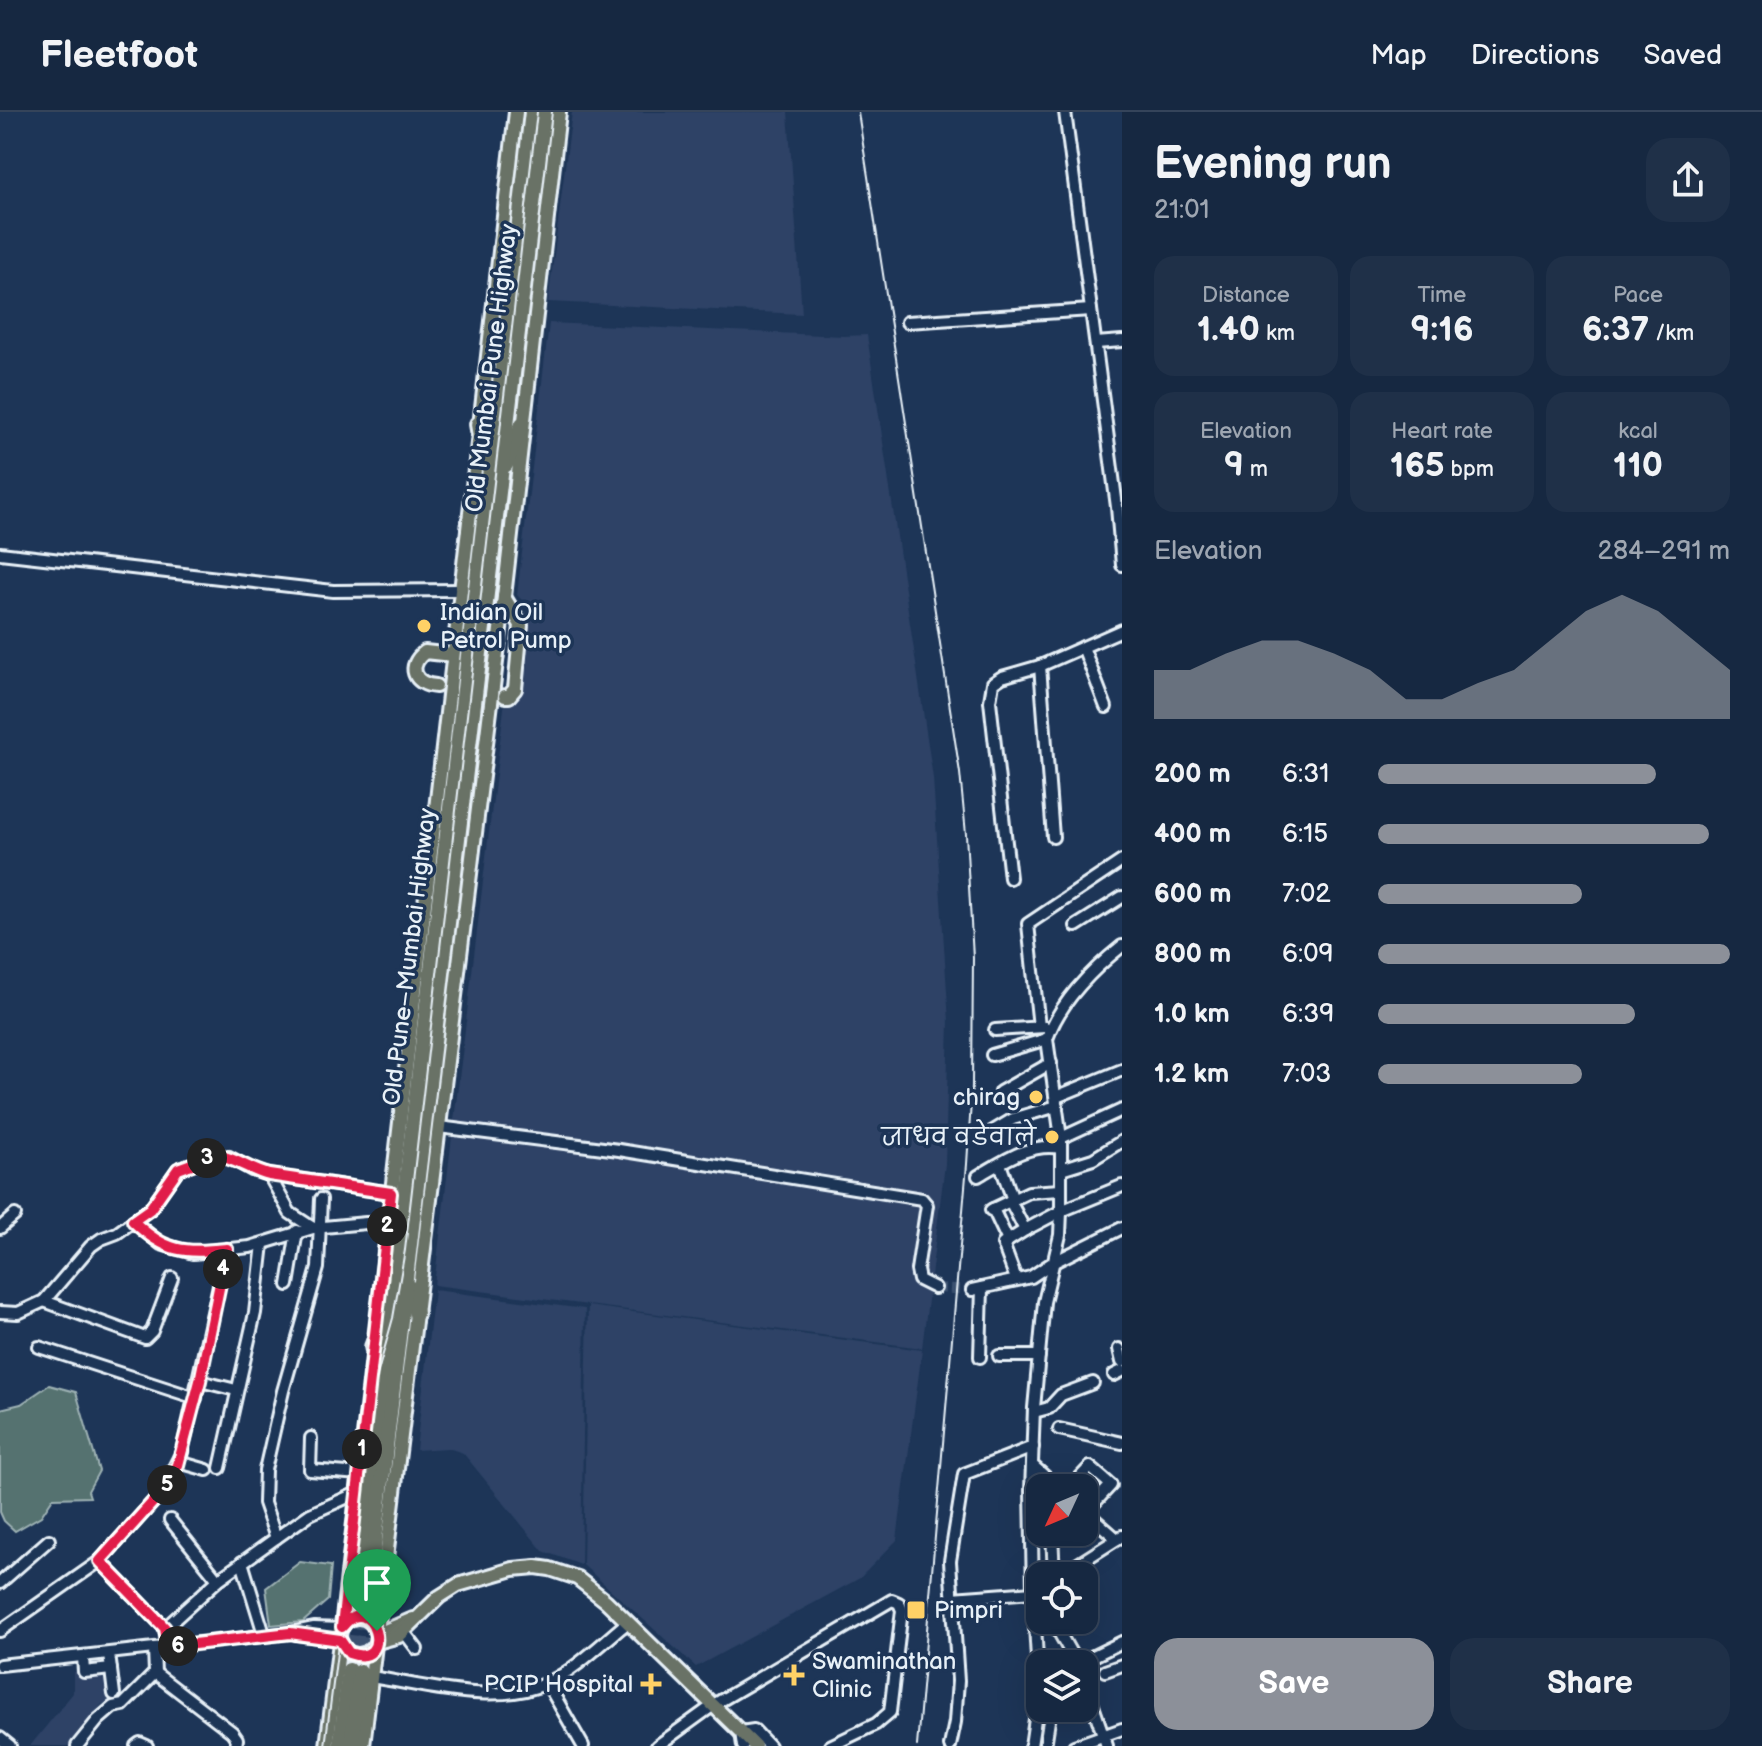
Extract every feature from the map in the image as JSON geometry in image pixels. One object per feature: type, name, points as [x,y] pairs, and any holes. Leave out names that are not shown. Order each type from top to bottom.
[{"type":"highway","name":"Old Mumbai Pune Highway","points":[[476,628],[532,112]]},
{"type":"highway","name":"Old Mumbai Pune Highway","points":[[493,480],[544,112]]},
{"type":"highway","points":[[478,424],[493,480]]},
{"type":"highway","points":[[493,480],[522,424]]},
{"type":"highway","name":"Old Pune–Mumbai Highway","points":[[476,628],[408,1272],[363,1599],[392,1292],[476,628]]},
{"type":"highway","points":[[408,1272],[416,1314]]},
{"type":"highway","points":[[373,1347],[392,1292]]},
{"type":"highway","points":[[340,1746],[360,1673]]},
{"type":"highway","points":[[351,1746],[360,1673]]},
{"type":"main road","points":[[327,1746],[516,112]]},
{"type":"main road","points":[[363,1746],[360,1673],[377,1638],[504,597],[559,112]]},
{"type":"main road","points":[[504,597],[521,625],[515,689],[505,696]]},
{"type":"main road","points":[[436,686],[421,683],[416,678],[413,673],[416,661],[425,652],[452,655]]},
{"type":"main road","points":[[377,1638],[393,1639],[404,1632],[447,1590],[458,1585],[513,1569],[536,1567],[564,1573],[577,1578],[606,1601],[715,1704],[741,1742],[755,1746]]},
{"type":"main road","points":[[340,1634],[349,1619],[360,1617],[371,1621],[377,1638]]},
{"type":"main road","points":[[340,1634],[346,1651],[356,1655],[367,1653],[377,1638],[416,1618]]},
{"type":"street","points":[[1065,112],[1122,565]]},
{"type":"street","points":[[907,322],[1091,310]]},
{"type":"street","points":[[1096,343],[1122,341]]},
{"type":"street","points":[[0,553],[333,591],[460,590]]},
{"type":"street","points":[[1010,878],[990,693],[996,680],[1040,666],[1122,630]]},
{"type":"street","points":[[1083,647],[1106,707]]},
{"type":"street","points":[[1040,666],[1053,837]]},
{"type":"street","points":[[1039,1027],[1028,924],[1122,861]]},
{"type":"street","points":[[1076,926],[1122,897]]},
{"type":"street","points":[[1035,1562],[1034,1412],[1044,1302],[1060,1235],[1061,1211],[1061,1143],[1047,1039],[1051,1027],[1094,968],[1122,946]]},
{"type":"street","points":[[995,1030],[1051,1027]]},
{"type":"street","points":[[992,1055],[1047,1039]]},
{"type":"street","points":[[1000,1092],[1051,1063]]},
{"type":"street","points":[[983,1137],[1013,1119],[1057,1102],[1122,1070]]},
{"type":"street","points":[[978,1176],[1020,1152],[1061,1143],[1122,1110]]},
{"type":"street","points":[[439,1127],[619,1150],[922,1199],[927,1205],[917,1270],[919,1280],[935,1288]]},
{"type":"street","points":[[1061,1169],[1093,1159],[1122,1141]]},
{"type":"street","points":[[0,1312],[18,1313],[44,1301],[91,1246],[117,1233],[150,1209],[178,1169],[216,1155],[229,1157],[252,1170],[269,1175],[391,1193]]},
{"type":"street","points":[[1000,1164],[1025,1230]]},
{"type":"street","points":[[269,1175],[290,1213],[316,1228]]},
{"type":"street","points":[[1016,1279],[1003,1244],[1061,1211],[1122,1186]]},
{"type":"street","points":[[1008,1241],[992,1210],[1029,1192],[1061,1190]]},
{"type":"street","points":[[276,1538],[264,1503],[265,1470],[283,1391],[318,1268],[316,1228],[321,1199]]},
{"type":"street","points":[[0,1228],[15,1215]]},
{"type":"street","points":[[133,1221],[151,1238],[173,1249],[193,1253],[263,1244],[297,1231],[316,1228],[366,1223],[387,1225]]},
{"type":"street","points":[[980,1357],[977,1289],[1031,1277],[1122,1228]]},
{"type":"street","points":[[288,1285],[297,1231]]},
{"type":"street","points":[[220,1468],[255,1313],[263,1244]]},
{"type":"street","points":[[0,1631],[100,1561],[161,1493],[179,1462],[200,1381],[227,1249]]},
{"type":"street","points":[[44,1301],[145,1338],[152,1331],[172,1278]]},
{"type":"street","points":[[39,1347],[196,1398]]},
{"type":"street","points":[[1119,1349],[1122,1362]]},
{"type":"street","points":[[999,1356],[1039,1356]]},
{"type":"street","points":[[200,1381],[236,1390]]},
{"type":"street","points":[[1034,1412],[1049,1408],[1061,1395],[1093,1383]]},
{"type":"street","points":[[1059,1429],[1122,1443]]},
{"type":"street","points":[[311,1438],[310,1470],[359,1474]]},
{"type":"street","points":[[950,1746],[958,1681],[950,1561],[964,1474],[1033,1447]]},
{"type":"street","points":[[179,1462],[207,1470]]},
{"type":"street","points":[[1032,1465],[1041,1474]]},
{"type":"street","points":[[1083,1474],[1090,1467],[1111,1485],[1098,1498]]},
{"type":"street","points":[[165,1628],[218,1580],[310,1514],[357,1493]]},
{"type":"street","points":[[170,1520],[218,1580]]},
{"type":"street","points":[[1079,1562],[1120,1537],[1098,1521]]},
{"type":"street","points":[[0,1583],[49,1540]]},
{"type":"street","points":[[100,1561],[165,1628],[168,1647]]},
{"type":"street","points":[[242,1562],[264,1634]]},
{"type":"street","points":[[952,1598],[1026,1591]]},
{"type":"street","points":[[657,1746],[715,1704],[892,1600],[899,1603],[902,1610],[890,1712],[868,1729],[830,1746]]},
{"type":"street","points":[[360,1673],[482,1694],[515,1691],[547,1683],[628,1622]]},
{"type":"street","points":[[0,1665],[314,1628],[340,1634]]},
{"type":"street","points":[[404,1632],[417,1649]]},
{"type":"street","points":[[1098,1654],[1122,1642]]},
{"type":"street","points":[[77,1746],[98,1720],[113,1707],[123,1705],[155,1673],[154,1649]]},
{"type":"street","points":[[109,1654],[114,1694]]},
{"type":"street","points":[[83,1657],[84,1672],[111,1669]]},
{"type":"street","points":[[1105,1671],[1122,1665]]},
{"type":"street","points":[[155,1673],[232,1732],[237,1739],[236,1746]]},
{"type":"street","points":[[547,1683],[583,1746]]},
{"type":"street","points":[[1098,1718],[1107,1746]]},
{"type":"street","points":[[1031,1746],[1034,1722]]},
{"type":"street","points":[[1045,1746],[1049,1722]]},
{"type":"street","points":[[1074,1746],[1122,1729]]},
{"type":"street","points":[[741,1742],[754,1730],[769,1746]]},
{"type":"street","points":[[0,1738],[10,1746]]},
{"type":"street","points":[[136,1746],[140,1743],[147,1746]]},
{"type":"shaded area","points":[[572,112],[788,112],[802,314],[548,302]]},
{"type":"shaded area","points":[[549,323],[867,335],[933,778],[949,1022],[945,1164],[922,1348],[434,1285],[505,700],[518,692],[527,605],[517,595]]},
{"type":"shaded area","points":[[434,1290],[585,1309],[581,1565],[543,1551],[463,1453],[448,1448],[416,1450]]},
{"type":"shaded area","points":[[588,1306],[922,1350],[897,1540],[860,1578],[696,1667],[583,1565]]},
{"type":"shaded area","points":[[117,1667],[120,1702],[102,1704],[70,1746],[30,1746],[73,1693],[73,1672]]},
{"type":"green space","points":[[49,1385],[76,1392],[99,1471],[88,1491],[90,1497],[53,1498],[41,1516],[15,1531],[4,1521],[0,1512],[0,1409],[21,1404]]},
{"type":"green space","points":[[300,1562],[331,1566],[328,1600],[303,1622],[271,1625],[266,1588]]},
{"type":"tunnel","points":[[935,1288],[972,1290]]},
{"type":"tunnel","points":[[349,1670],[357,1598]]},
{"type":"tunnel","points":[[360,1671],[368,1599]]},
{"type":"railway","points":[[325,1746],[369,1404],[393,1318],[405,1250],[537,112]]},
{"type":"railway","points":[[858,112],[960,773],[973,958],[972,1086],[967,1164],[917,1746]]},
{"type":"place","name":"Indian Oil Petrol Pump","points":[[424,626]]},
{"type":"place","name":"chirag","points":[[1036,1097]]},
{"type":"place","name":"जाधव वडेवाले","points":[[1052,1137]]},
{"type":"place","name":"Pimpri","points":[[916,1610]]},
{"type":"place","name":"Swaminathan Clinic","points":[[794,1675]]},
{"type":"place","name":"PCIP Hospital","points":[[651,1684]]},
{"type":"route","points":[[216,1155],[229,1157],[252,1170],[269,1175],[391,1193],[342,1627],[349,1619],[360,1617],[371,1621],[377,1631],[378,1638],[373,1648],[360,1655],[346,1651],[340,1640],[290,1633],[168,1647],[165,1628],[100,1561],[161,1493],[178,1465],[200,1381],[227,1249],[193,1253],[173,1249],[151,1238],[133,1221],[150,1209],[178,1169],[216,1155]]}]
